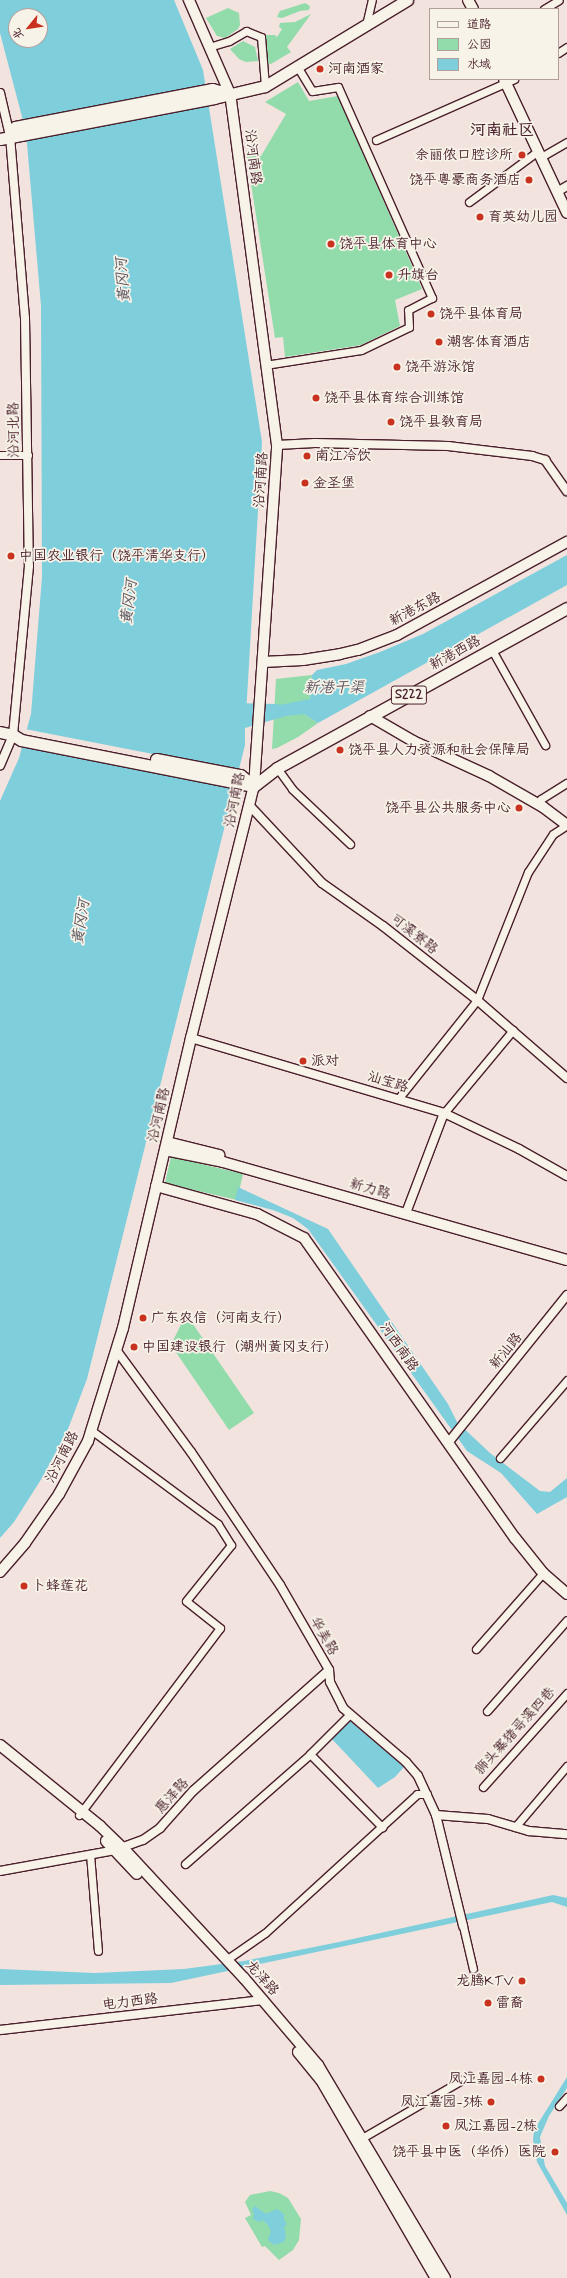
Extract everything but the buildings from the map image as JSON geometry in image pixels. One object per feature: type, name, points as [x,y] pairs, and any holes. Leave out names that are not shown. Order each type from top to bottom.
[{"type":"main road","name":"沿河南路","points":[[0,1572],[25,1542],[59,1494],[88,1441],[117,1351],[191,1038],[254,786],[277,445],[265,365],[230,94],[189,0]]},
{"type":"main road","points":[[12,134],[230,94],[265,86],[407,0]]},
{"type":"main road","points":[[508,81],[567,213]]},
{"type":"main road","name":"新港东路","points":[[263,662],[321,657],[358,650],[383,641],[397,635],[567,542]]},
{"type":"main road","name":"新港西路","points":[[254,786],[277,768],[567,608]]},
{"type":"main road","points":[[370,716],[413,740],[489,776],[538,804],[567,825]]},
{"type":"main road","points":[[0,732],[13,735],[21,733],[240,775],[254,786]]},
{"type":"main road","name":"新力路","points":[[166,1146],[407,1211],[567,1260]]},
{"type":"main road","name":"河西南路","points":[[156,1186],[257,1214],[304,1238],[490,1502],[543,1573],[567,1594]]},
{"type":"main road","points":[[407,1211],[567,1254]]},
{"type":"main road","name":"龙泽路","points":[[0,1745],[81,1813],[119,1849],[226,1960],[259,2000],[321,2080],[436,2278]]},
{"type":"main road","name":"龙泽路","points":[[0,1752],[81,1813]]},
{"type":"main road","name":"龙泽路","points":[[119,1849],[259,2000],[327,2076],[445,2278]]},
{"type":"street","points":[[366,25],[372,0]]},
{"type":"street","points":[[546,8],[559,0]]},
{"type":"street","points":[[210,47],[229,41],[246,31],[256,30],[261,37],[265,86]]},
{"type":"street","points":[[265,365],[361,350],[409,327],[408,310],[432,298],[338,87],[312,91],[297,66]]},
{"type":"street","points":[[376,140],[508,81]]},
{"type":"street","name":"沿河北路","points":[[0,93],[12,134],[25,318],[29,566],[13,735],[0,765]]},
{"type":"street","points":[[469,202],[540,154],[567,142]]},
{"type":"street","points":[[557,192],[567,186]]},
{"type":"street","points":[[277,445],[315,443],[448,446],[532,456],[546,460],[567,491]]},
{"type":"street","points":[[0,455],[28,455]]},
{"type":"street","points":[[492,650],[545,745]]},
{"type":"street","points":[[277,768],[292,789],[350,844]]},
{"type":"street","points":[[538,804],[541,799],[567,783]]},
{"type":"street","name":"可溪寮路","points":[[250,806],[322,883],[383,926],[477,1000],[567,1078]]},
{"type":"street","points":[[398,1099],[477,1000],[528,872],[553,834],[567,825]]},
{"type":"street","points":[[407,1211],[444,1113],[513,1030]]},
{"type":"street","name":"汕宝路","points":[[191,1038],[444,1113],[519,1149],[567,1176]]},
{"type":"street","name":"新汕路","points":[[448,1443],[567,1295]]},
{"type":"street","name":"华美路","points":[[117,1351],[192,1452],[280,1585],[329,1670],[330,1682],[336,1697],[350,1714],[406,1762],[418,1776],[436,1815],[463,1926]]},
{"type":"street","points":[[500,1458],[567,1380]]},
{"type":"street","points":[[81,1813],[220,1628],[186,1601],[230,1545],[218,1524],[91,1430]]},
{"type":"street","points":[[476,1649],[543,1573]]},
{"type":"street","points":[[487,1711],[567,1620]]},
{"type":"street","name":"惠泽路","points":[[0,1871],[119,1849],[143,1840],[160,1828],[193,1791],[329,1670]]},
{"type":"street","name":"狮头寨猪哥溪四巷","points":[[483,1787],[567,1693]]},
{"type":"street","points":[[185,1864],[310,1754],[350,1714]]},
{"type":"street","points":[[310,1754],[382,1826]]},
{"type":"street","points":[[515,1827],[567,1766]]},
{"type":"street","points":[[226,1960],[265,1933],[416,1794],[427,1794]]},
{"type":"street","points":[[436,1815],[488,1819],[529,1831],[567,1834]]},
{"type":"street","points":[[90,1854],[98,1951]]},
{"type":"street","points":[[463,1926],[473,1969]]},
{"type":"street","name":"电力西路","points":[[0,2030],[259,2000]]},
{"type":"street","points":[[362,2138],[469,2076]]},
{"type":"street","points":[[559,2106],[567,2097]]},
{"type":"green space","points":[[305,3],[310,6],[309,10],[300,11],[282,18],[277,17],[280,11]]},
{"type":"green space","points":[[228,8],[239,13],[240,25],[238,29],[225,38],[217,36],[206,18]]},
{"type":"green space","points":[[311,14],[287,47],[291,52],[271,64],[268,63],[265,60],[265,35],[275,35],[277,37],[282,29],[279,27],[280,23],[295,22]]},
{"type":"green space","points":[[243,41],[255,47],[258,61],[246,62],[239,59],[230,49]]},
{"type":"green space","name":"饶平县体育中心","points":[[298,82],[309,101],[338,96],[422,289],[395,300],[400,326],[361,345],[285,357],[283,337],[275,338],[246,151],[261,156],[286,114],[265,102]]},
{"type":"green space","points":[[312,675],[310,699],[302,702],[304,714],[318,723],[298,737],[272,749],[276,679]]},
{"type":"green space","points":[[171,1157],[243,1174],[237,1200],[165,1183]]},
{"type":"green space","points":[[186,1314],[254,1413],[229,1430],[171,1345]]},
{"type":"green space","points":[[270,2191],[279,2193],[288,2198],[301,2219],[299,2240],[293,2250],[279,2260],[265,2246],[262,2247],[245,2218],[251,2215],[245,2202],[250,2195]]},
{"type":"water","name":"黄冈河","points":[[0,0],[174,0],[203,70],[262,442],[246,715],[280,705],[310,699],[312,675],[317,670],[346,664],[423,634],[567,555],[567,585],[318,723],[304,714],[286,716],[245,728],[245,745],[87,1379],[68,1429],[42,1478],[14,1522],[0,1538],[0,801],[19,758],[31,714],[42,577],[41,306],[26,132],[0,33]]},
{"type":"water","points":[[238,1187],[328,1229],[448,1404],[457,1422],[490,1453],[540,1491],[550,1492],[567,1478],[567,1497],[537,1514],[501,1473],[467,1451],[308,1229],[293,1218],[273,1210],[235,1200]]},
{"type":"water","points":[[350,1721],[404,1767],[395,1777],[378,1788],[332,1739]]},
{"type":"water","points":[[553,1895],[567,1898],[567,1907],[552,1902],[171,1983],[0,1985],[0,1969],[95,1973],[184,1969],[244,1961],[339,1942]]},
{"type":"water","points":[[567,2077],[567,2088],[549,2116],[540,2137],[545,2166],[567,2203],[567,2215],[537,2162],[533,2140],[534,2130]]},
{"type":"water","points":[[255,2206],[266,2214],[277,2209],[284,2214],[284,2220],[287,2224],[284,2227],[286,2236],[284,2242],[274,2245],[268,2240],[271,2231],[268,2225],[263,2220],[259,2222],[253,2219],[254,2214],[252,2209]]},
{"type":"pier","points":[[25,729],[240,771],[20,745]]},
{"type":"waterway","name":"新港干渠","points":[[227,710],[275,711]]},
{"type":"place","name":"河南酒家","points":[[320,69]]},
{"type":"place","name":"余丽侬口腔诊所","points":[[522,155]]},
{"type":"place","name":"饶平粤豪商务酒店","points":[[529,180]]},
{"type":"place","name":"育英幼儿园","points":[[480,217]]},
{"type":"place","name":"饶平县体育中心","points":[[331,244]]},
{"type":"place","name":"升旗台","points":[[389,275]]},
{"type":"place","name":"饶平县体育局","points":[[431,314]]},
{"type":"place","name":"潮客体育酒店","points":[[439,342]]},
{"type":"place","name":"饶平游泳馆","points":[[397,367]]},
{"type":"place","name":"饶平县体育综合训练馆","points":[[316,398]]},
{"type":"place","name":"饶平县教育局","points":[[391,422]]},
{"type":"place","name":"南江冷饮","points":[[307,456]]},
{"type":"place","name":"金圣堡","points":[[305,483]]},
{"type":"place","name":"中国农业银行（饶平清华支行）","points":[[11,556]]},
{"type":"place","name":"饶平县人力资源和社会保障局","points":[[340,750]]},
{"type":"place","name":"饶平县公共服务中心","points":[[519,808]]},
{"type":"place","name":"派对","points":[[303,1061]]},
{"type":"place","name":"广东农信（河南支行）","points":[[143,1318]]},
{"type":"place","name":"中国建设银行（潮州黄冈支行）","points":[[134,1347]]},
{"type":"place","name":"卜蜂莲花","points":[[24,1586]]},
{"type":"place","name":"龙腾KTV","points":[[522,1981]]},
{"type":"place","name":"雷裔","points":[[488,2003]]},
{"type":"place","name":"凤江嘉园-4栋","points":[[541,2079]]},
{"type":"place","name":"凤江嘉园-3栋","points":[[491,2102]]},
{"type":"place","name":"凤江嘉园-2栋","points":[[446,2126]]},
{"type":"place","name":"饶平县中医（华侨）医院","points":[[555,2152]]},
{"type":"district","name":"河南社区","points":[[502,131]]}]
